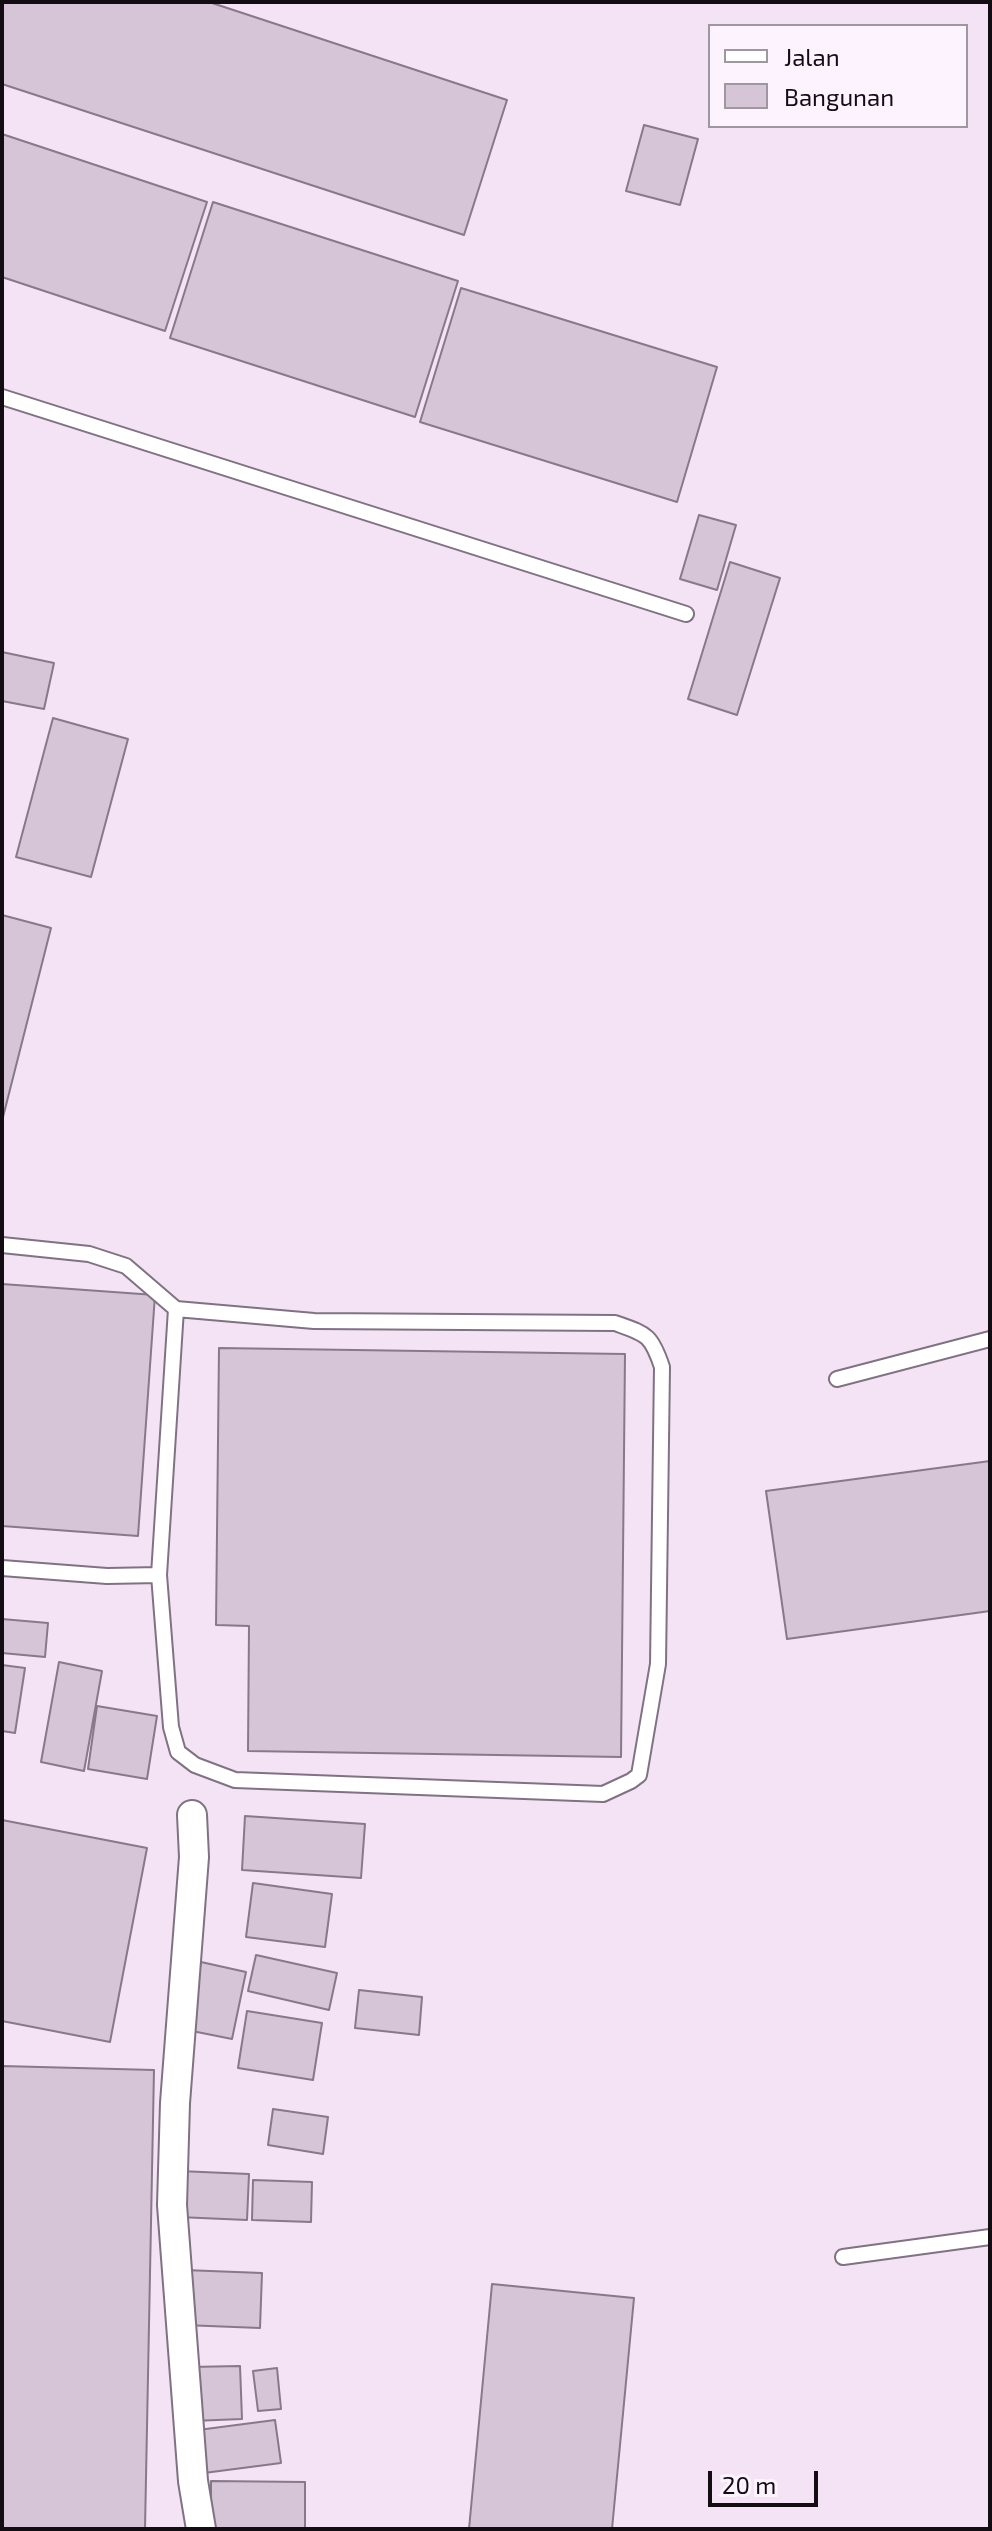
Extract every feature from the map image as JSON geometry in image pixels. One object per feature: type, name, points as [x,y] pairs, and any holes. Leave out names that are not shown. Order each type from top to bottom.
[{"type":"street","points":[[192,1815],[194,1857],[175,2103],[172,2205],[192,2467],[201,2529]]},
{"type":"lane","points":[[2,397],[686,614]]},
{"type":"lane","points":[[2,1245],[89,1254],[126,1266],[176,1309],[314,1321],[615,1323],[647,1336],[656,1348],[662,1367],[658,1664],[639,1775],[603,1794],[235,1780],[195,1765],[178,1752],[171,1727],[159,1575],[176,1309]]},
{"type":"lane","points":[[837,1379],[990,1339]]},
{"type":"lane","points":[[2,1568],[107,1576],[159,1575]]},
{"type":"lane","points":[[843,2257],[990,2237]]},
{"type":"building","points":[[2,2],[209,2],[507,100],[464,235],[2,84]]},
{"type":"building","points":[[644,125],[698,139],[680,205],[626,191]]},
{"type":"building","points":[[2,134],[207,202],[165,331],[2,277]]},
{"type":"building","points":[[213,202],[458,281],[415,417],[170,338]]},
{"type":"building","points":[[461,288],[717,367],[677,502],[420,422]]},
{"type":"building","points":[[699,515],[736,525],[717,590],[680,579]]},
{"type":"building","points":[[730,562],[780,578],[737,715],[688,699]]},
{"type":"building","points":[[2,652],[54,663],[44,709],[2,701]]},
{"type":"building","points":[[53,718],[128,739],[91,877],[16,857]]},
{"type":"building","points":[[2,915],[51,928],[2,1121]]},
{"type":"building","points":[[2,1284],[155,1295],[138,1536],[2,1526]]},
{"type":"building","points":[[219,1348],[625,1354],[621,1757],[248,1751],[249,1626],[216,1625]]},
{"type":"building","points":[[990,1461],[990,1611],[787,1639],[766,1491]]},
{"type":"building","points":[[2,1619],[48,1623],[45,1657],[2,1653]]},
{"type":"building","points":[[59,1662],[102,1671],[84,1771],[41,1762]]},
{"type":"building","points":[[2,1665],[25,1668],[15,1733],[2,1731]]},
{"type":"building","points":[[97,1706],[157,1716],[147,1779],[88,1769]]},
{"type":"building","points":[[245,1816],[365,1824],[361,1878],[242,1870]]},
{"type":"building","points":[[2,1820],[147,1848],[110,2042],[2,2021]]},
{"type":"building","points":[[253,1883],[332,1894],[325,1947],[246,1937]]},
{"type":"building","points":[[256,1955],[337,1973],[329,2010],[248,1991]]},
{"type":"building","points":[[201,1962],[246,1972],[232,2039],[187,2030]]},
{"type":"building","points":[[359,1990],[422,1997],[419,2035],[355,2028]]},
{"type":"building","points":[[247,2011],[322,2023],[313,2080],[238,2068]]},
{"type":"building","points":[[2,2066],[154,2070],[145,2529],[2,2529]]},
{"type":"building","points":[[273,2109],[328,2117],[323,2154],[268,2145]]},
{"type":"building","points":[[179,2171],[249,2174],[247,2220],[178,2217]]},
{"type":"building","points":[[253,2180],[312,2182],[311,2222],[252,2220]]},
{"type":"building","points":[[184,2270],[262,2273],[260,2328],[183,2325]]},
{"type":"building","points":[[492,2284],[634,2298],[612,2529],[469,2529]]},
{"type":"building","points":[[240,2366],[242,2419],[192,2421],[190,2367]]},
{"type":"building","points":[[277,2368],[281,2409],[258,2411],[253,2371]]},
{"type":"building","points":[[275,2420],[281,2463],[204,2473],[198,2430]]},
{"type":"building","points":[[211,2481],[305,2482],[305,2529],[211,2529]]}]
